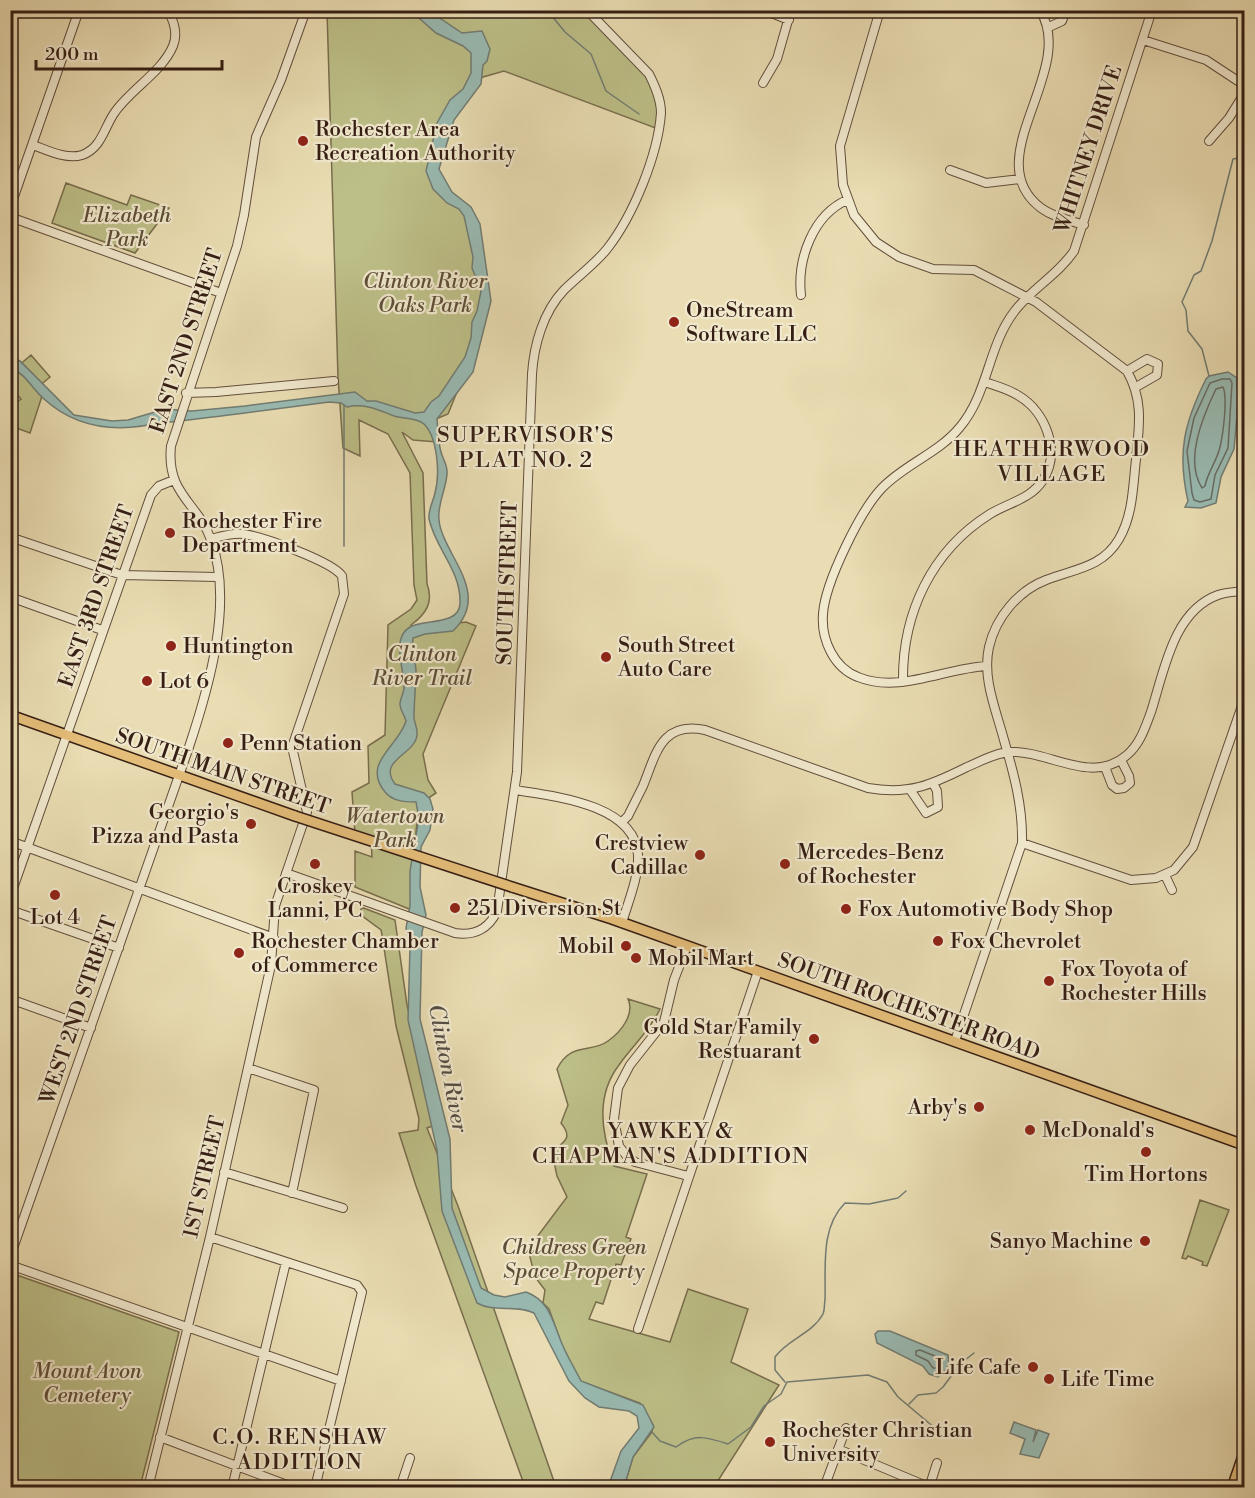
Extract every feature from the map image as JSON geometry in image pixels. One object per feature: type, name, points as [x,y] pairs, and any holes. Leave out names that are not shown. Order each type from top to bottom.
[{"type":"main road","name":"SOUTH MAIN STREET","points":[[10,715],[295,816],[561,903]]},
{"type":"main road","name":"SOUTH ROCHESTER ROAD","points":[[561,903],[1245,1145]]},
{"type":"main road","points":[[1232,1488],[1245,1452]]},
{"type":"street","points":[[10,208],[79,10]]},
{"type":"street","points":[[33,144],[70,156],[83,155],[93,148],[116,110],[166,57],[173,45],[175,27],[167,10]]},
{"type":"street","name":"SOUTH STREET","points":[[286,873],[455,933],[471,933],[484,928],[495,916],[515,790],[532,374],[536,347],[547,316],[557,299],[608,248],[633,205],[651,157],[661,112],[656,87],[649,74],[587,10]]},
{"type":"street","points":[[764,10],[789,20]]},
{"type":"street","points":[[763,83],[777,59],[791,10]]},
{"type":"street","points":[[880,10],[840,146],[841,170],[847,200],[866,231],[899,257],[933,269],[974,270],[1028,298],[1127,371],[1136,387],[1141,416],[1130,511],[1123,532],[1111,550],[1094,564],[1045,580],[1014,602],[994,633],[987,666],[1021,806],[1022,843],[955,1041]]},
{"type":"street","points":[[1040,10],[1049,27],[1050,51],[1018,157],[1020,179],[1041,207],[1084,225]]},
{"type":"street","points":[[1049,27],[1062,21],[1066,10]]},
{"type":"street","name":"WHITNEY DRIVE","points":[[987,666],[965,667],[903,682],[879,683],[848,672],[838,664],[825,639],[824,604],[853,533],[872,500],[893,478],[947,440],[960,428],[974,407],[1005,326],[1014,312],[1065,265],[1079,241],[1152,10]]},
{"type":"street","name":"EAST 2ND STREET","points":[[179,775],[212,669],[218,626],[217,577],[211,539],[182,497],[174,480],[171,446],[186,393],[242,226],[256,138],[305,15]]},
{"type":"street","points":[[1143,40],[1206,60],[1245,86]]},
{"type":"street","points":[[1209,141],[1229,118],[1245,94]]},
{"type":"street","points":[[950,170],[986,183],[1020,179]]},
{"type":"street","points":[[801,296],[799,279],[814,229],[828,210],[847,200]]},
{"type":"street","points":[[10,217],[221,293]]},
{"type":"street","points":[[1127,371],[1148,359],[1158,364],[1157,375],[1136,387]]},
{"type":"street","points":[[186,393],[216,393],[334,381]]},
{"type":"street","points":[[903,682],[904,656],[911,616],[919,594],[935,567],[952,544],[977,522],[1035,490],[1043,480],[1050,463],[1050,439],[1038,413],[1020,396],[985,382]]},
{"type":"street","name":"EAST 3RD STREET","points":[[10,897],[151,495],[159,486],[174,480]]},
{"type":"street","name":"1ST STREET","points":[[148,1488],[210,1237],[248,1068],[272,958],[275,906],[307,812],[292,747],[343,601],[344,581],[339,572],[329,566],[255,537],[236,534],[211,539]]},
{"type":"street","points":[[10,537],[122,575],[217,577]]},
{"type":"street","points":[[621,823],[628,816],[655,751],[662,742],[678,730],[690,728],[705,730],[868,788],[911,790],[933,783],[987,757],[1008,752],[1044,756],[1083,768],[1105,767],[1121,760],[1141,738],[1177,636],[1187,616],[1212,597],[1245,591]]},
{"type":"street","points":[[10,597],[102,630]]},
{"type":"street","points":[[1022,843],[1131,880],[1144,881],[1165,875],[1181,864],[1192,847],[1245,700]]},
{"type":"street","points":[[1105,767],[1112,785],[1117,789],[1124,788],[1130,783],[1121,760]]},
{"type":"street","name":"WEST 2ND STREET","points":[[10,1257],[179,775]]},
{"type":"street","points":[[911,790],[921,809],[926,813],[932,812],[938,807],[938,798],[933,783]]},
{"type":"street","points":[[515,790],[589,806],[621,823],[632,836],[638,853],[636,870],[622,923]]},
{"type":"street","points":[[10,841],[274,938]]},
{"type":"street","points":[[1165,875],[1172,890]]},
{"type":"street","points":[[10,910],[119,948]]},
{"type":"street","points":[[687,946],[664,1022],[630,1065],[618,1088],[614,1119],[619,1146],[634,1162],[688,1176]]},
{"type":"street","points":[[638,1329],[758,971]]},
{"type":"street","points":[[10,999],[91,1028]]},
{"type":"street","points":[[248,1068],[315,1090],[292,1193]]},
{"type":"street","points":[[224,1172],[343,1209]]},
{"type":"street","points":[[210,1237],[360,1288],[362,1297],[315,1488]]},
{"type":"street","points":[[232,1488],[286,1262]]},
{"type":"street","points":[[10,1265],[341,1381]]},
{"type":"street","points":[[824,1488],[846,1428]]},
{"type":"street","points":[[160,1437],[295,1488]]},
{"type":"street","points":[[838,1449],[929,1487],[938,1463]]},
{"type":"street","points":[[400,1488],[410,1458]]},
{"type":"green space","points":[[327,11],[587,11],[656,87],[658,129],[504,71],[476,79],[444,136],[438,173],[455,200],[467,209],[485,286],[459,387],[448,414],[436,419],[437,442],[413,440],[402,432],[423,473],[427,584],[430,596],[424,612],[411,625],[415,629],[466,622],[476,626],[423,754],[428,780],[436,793],[420,809],[416,830],[419,913],[355,887],[355,851],[372,857],[371,839],[355,834],[352,792],[369,783],[368,746],[385,735],[388,625],[411,609],[417,600],[414,585],[410,473],[388,434],[359,420],[360,456],[343,448],[338,377]]},
{"type":"green space","name":"Elizabeth Park","points":[[66,183],[127,205],[131,195],[169,208],[135,253],[52,223]]},
{"type":"green space","points":[[31,355],[50,377],[37,388],[43,393],[30,433],[11,426],[10,407],[21,399],[11,387],[11,372]]},
{"type":"green space","points":[[361,907],[395,920],[407,1005],[435,1125],[427,1128],[458,1206],[556,1487],[525,1487],[416,1186],[399,1133],[418,1130],[419,1119],[396,1026],[381,930],[361,915]]},
{"type":"green space","name":"Childress Green Space Property","points":[[628,999],[660,1009],[651,1025],[624,1058],[612,1077],[604,1101],[604,1127],[614,1166],[647,1174],[626,1237],[631,1239],[621,1265],[616,1264],[603,1304],[596,1302],[589,1319],[670,1342],[688,1289],[748,1309],[731,1362],[779,1385],[714,1487],[624,1487],[633,1457],[652,1432],[653,1425],[640,1403],[580,1381],[562,1345],[549,1309],[543,1303],[545,1290],[535,1277],[528,1249],[567,1197],[557,1176],[552,1152],[567,1137],[561,1123],[568,1105],[557,1069],[568,1055],[581,1049],[602,1045],[618,1033],[630,1011]]},
{"type":"green space","points":[[1200,1200],[1229,1210],[1207,1266],[1188,1256],[1186,1259],[1182,1258]]},
{"type":"green space","name":"Mount Avon Cemetery","points":[[11,1273],[179,1332],[140,1487],[11,1487]]},
{"type":"water","points":[[411,11],[429,11],[462,33],[482,31],[490,49],[487,61],[483,65],[481,84],[454,120],[439,169],[452,192],[471,207],[480,224],[491,301],[473,372],[437,419],[440,448],[447,471],[439,508],[439,520],[442,533],[467,588],[468,602],[464,617],[453,631],[425,634],[413,638],[416,670],[414,717],[417,735],[415,742],[391,769],[391,776],[395,784],[424,793],[430,799],[433,809],[430,830],[421,847],[420,887],[426,915],[422,932],[420,1019],[450,1139],[452,1208],[481,1288],[494,1295],[505,1297],[526,1292],[541,1301],[550,1314],[581,1381],[643,1405],[654,1427],[633,1457],[624,1487],[608,1487],[621,1451],[639,1428],[637,1416],[629,1411],[599,1407],[585,1398],[569,1381],[534,1313],[519,1309],[490,1308],[477,1303],[442,1211],[437,1150],[408,1020],[410,947],[406,928],[410,906],[410,871],[419,818],[416,802],[399,800],[388,795],[379,782],[377,772],[379,763],[406,721],[400,704],[404,680],[400,647],[404,632],[416,625],[448,619],[458,610],[460,603],[457,580],[437,541],[429,519],[437,485],[437,457],[429,430],[417,420],[394,416],[377,409],[347,407],[341,403],[329,402],[133,427],[102,427],[72,418],[57,410],[21,374],[11,368],[11,357],[20,361],[74,415],[112,421],[128,420],[165,409],[192,411],[355,392],[367,401],[376,401],[415,413],[424,412],[439,396],[465,357],[481,291],[472,268],[473,257],[464,216],[459,209],[447,203],[433,189],[426,171],[437,123],[450,100],[463,89],[471,73],[471,53],[463,46],[436,33]]},
{"type":"water","points":[[1228,372],[1237,378],[1238,404],[1234,449],[1221,477],[1216,503],[1201,508],[1185,507],[1188,501],[1183,453],[1192,410],[1206,379],[1209,376]]},
{"type":"water","points":[[878,1331],[890,1331],[948,1355],[947,1368],[938,1377],[929,1374],[923,1366],[877,1343],[875,1334]]},
{"type":"water","points":[[1014,1422],[1036,1430],[1033,1442],[1038,1430],[1049,1434],[1039,1458],[1020,1454],[1025,1439],[1010,1433]]},
{"type":"waterway","points":[[547,10],[565,32],[591,54],[606,91],[639,114]]},
{"type":"waterway","points":[[1209,376],[1202,349],[1188,331],[1186,310],[1182,302],[1194,275],[1201,271],[1212,241],[1233,159],[1244,157]]},
{"type":"waterway","points":[[344,405],[344,546]]},
{"type":"waterway","points":[[785,1382],[775,1370],[775,1357],[786,1346],[813,1327],[823,1314],[826,1248],[831,1224],[837,1213],[845,1203],[869,1204],[898,1198],[906,1191]]},
{"type":"waterway","points":[[909,1404],[918,1395],[936,1393],[960,1364],[974,1353]]},
{"type":"waterway","points":[[652,1432],[660,1441],[676,1447],[695,1438],[728,1444],[751,1427],[764,1406],[781,1394],[787,1382],[868,1375],[887,1382],[898,1397],[936,1429],[955,1429],[960,1432]]},
{"type":"place","name":"Rochester Area Recreation Authority","points":[[303,141]]},
{"type":"place","name":"OneStream Software LLC","points":[[674,322]]},
{"type":"place","name":"Rochester Fire Department","points":[[170,533]]},
{"type":"place","name":"Huntington","points":[[171,646]]},
{"type":"place","name":"South Street Auto Care","points":[[606,657]]},
{"type":"place","name":"Lot 6","points":[[147,681]]},
{"type":"place","name":"Penn Station","points":[[228,743]]},
{"type":"place","name":"Georgio's Pizza and Pasta","points":[[251,824]]},
{"type":"place","name":"Crestview Cadillac","points":[[700,855]]},
{"type":"place","name":"Croskey Lanni, PC","points":[[315,864]]},
{"type":"place","name":"Mercedes-Benz of Rochester","points":[[785,864]]},
{"type":"place","name":"Lot 4","points":[[55,895]]},
{"type":"place","name":"251 Diversion St","points":[[455,908]]},
{"type":"place","name":"Fox Automotive Body Shop","points":[[846,909]]},
{"type":"place","name":"Fox Chevrolet","points":[[938,941]]},
{"type":"place","name":"Mobil","points":[[626,946]]},
{"type":"place","name":"Rochester Chamber of Commerce","points":[[239,953]]},
{"type":"place","name":"Mobil Mart","points":[[636,958]]},
{"type":"place","name":"Fox Toyota of Rochester Hills","points":[[1049,981]]},
{"type":"place","name":"Gold Star Family Restuarant","points":[[814,1039]]},
{"type":"place","name":"Arby's","points":[[979,1107]]},
{"type":"place","name":"McDonald's","points":[[1030,1130]]},
{"type":"place","name":"Tim Hortons","points":[[1146,1152]]},
{"type":"place","name":"Sanyo Machine","points":[[1145,1241]]},
{"type":"place","name":"Life Cafe","points":[[1033,1367]]},
{"type":"place","name":"Life Time","points":[[1049,1379]]},
{"type":"place","name":"Rochester Christian University","points":[[770,1442]]},
{"type":"district","name":"SUPERVISOR'S PLAT NO. 2","points":[[526,446]]},
{"type":"district","name":"HEATHERWOOD VILLAGE","points":[[1052,461]]},
{"type":"district","name":"YAWKEY & CHAPMAN'S ADDITION","points":[[671,1142]]},
{"type":"district","name":"C.O. RENSHAW ADDITION","points":[[300,1448]]},
{"type":"park label","name":"Clinton River Oaks Park","points":[[425,293]]},
{"type":"park label","name":"Clinton River Trail","points":[[422,666]]},
{"type":"park label","name":"Watertown Park","points":[[395,828]]},
{"type":"water label","name":"Clinton River","points":[[449,1068]]}]
